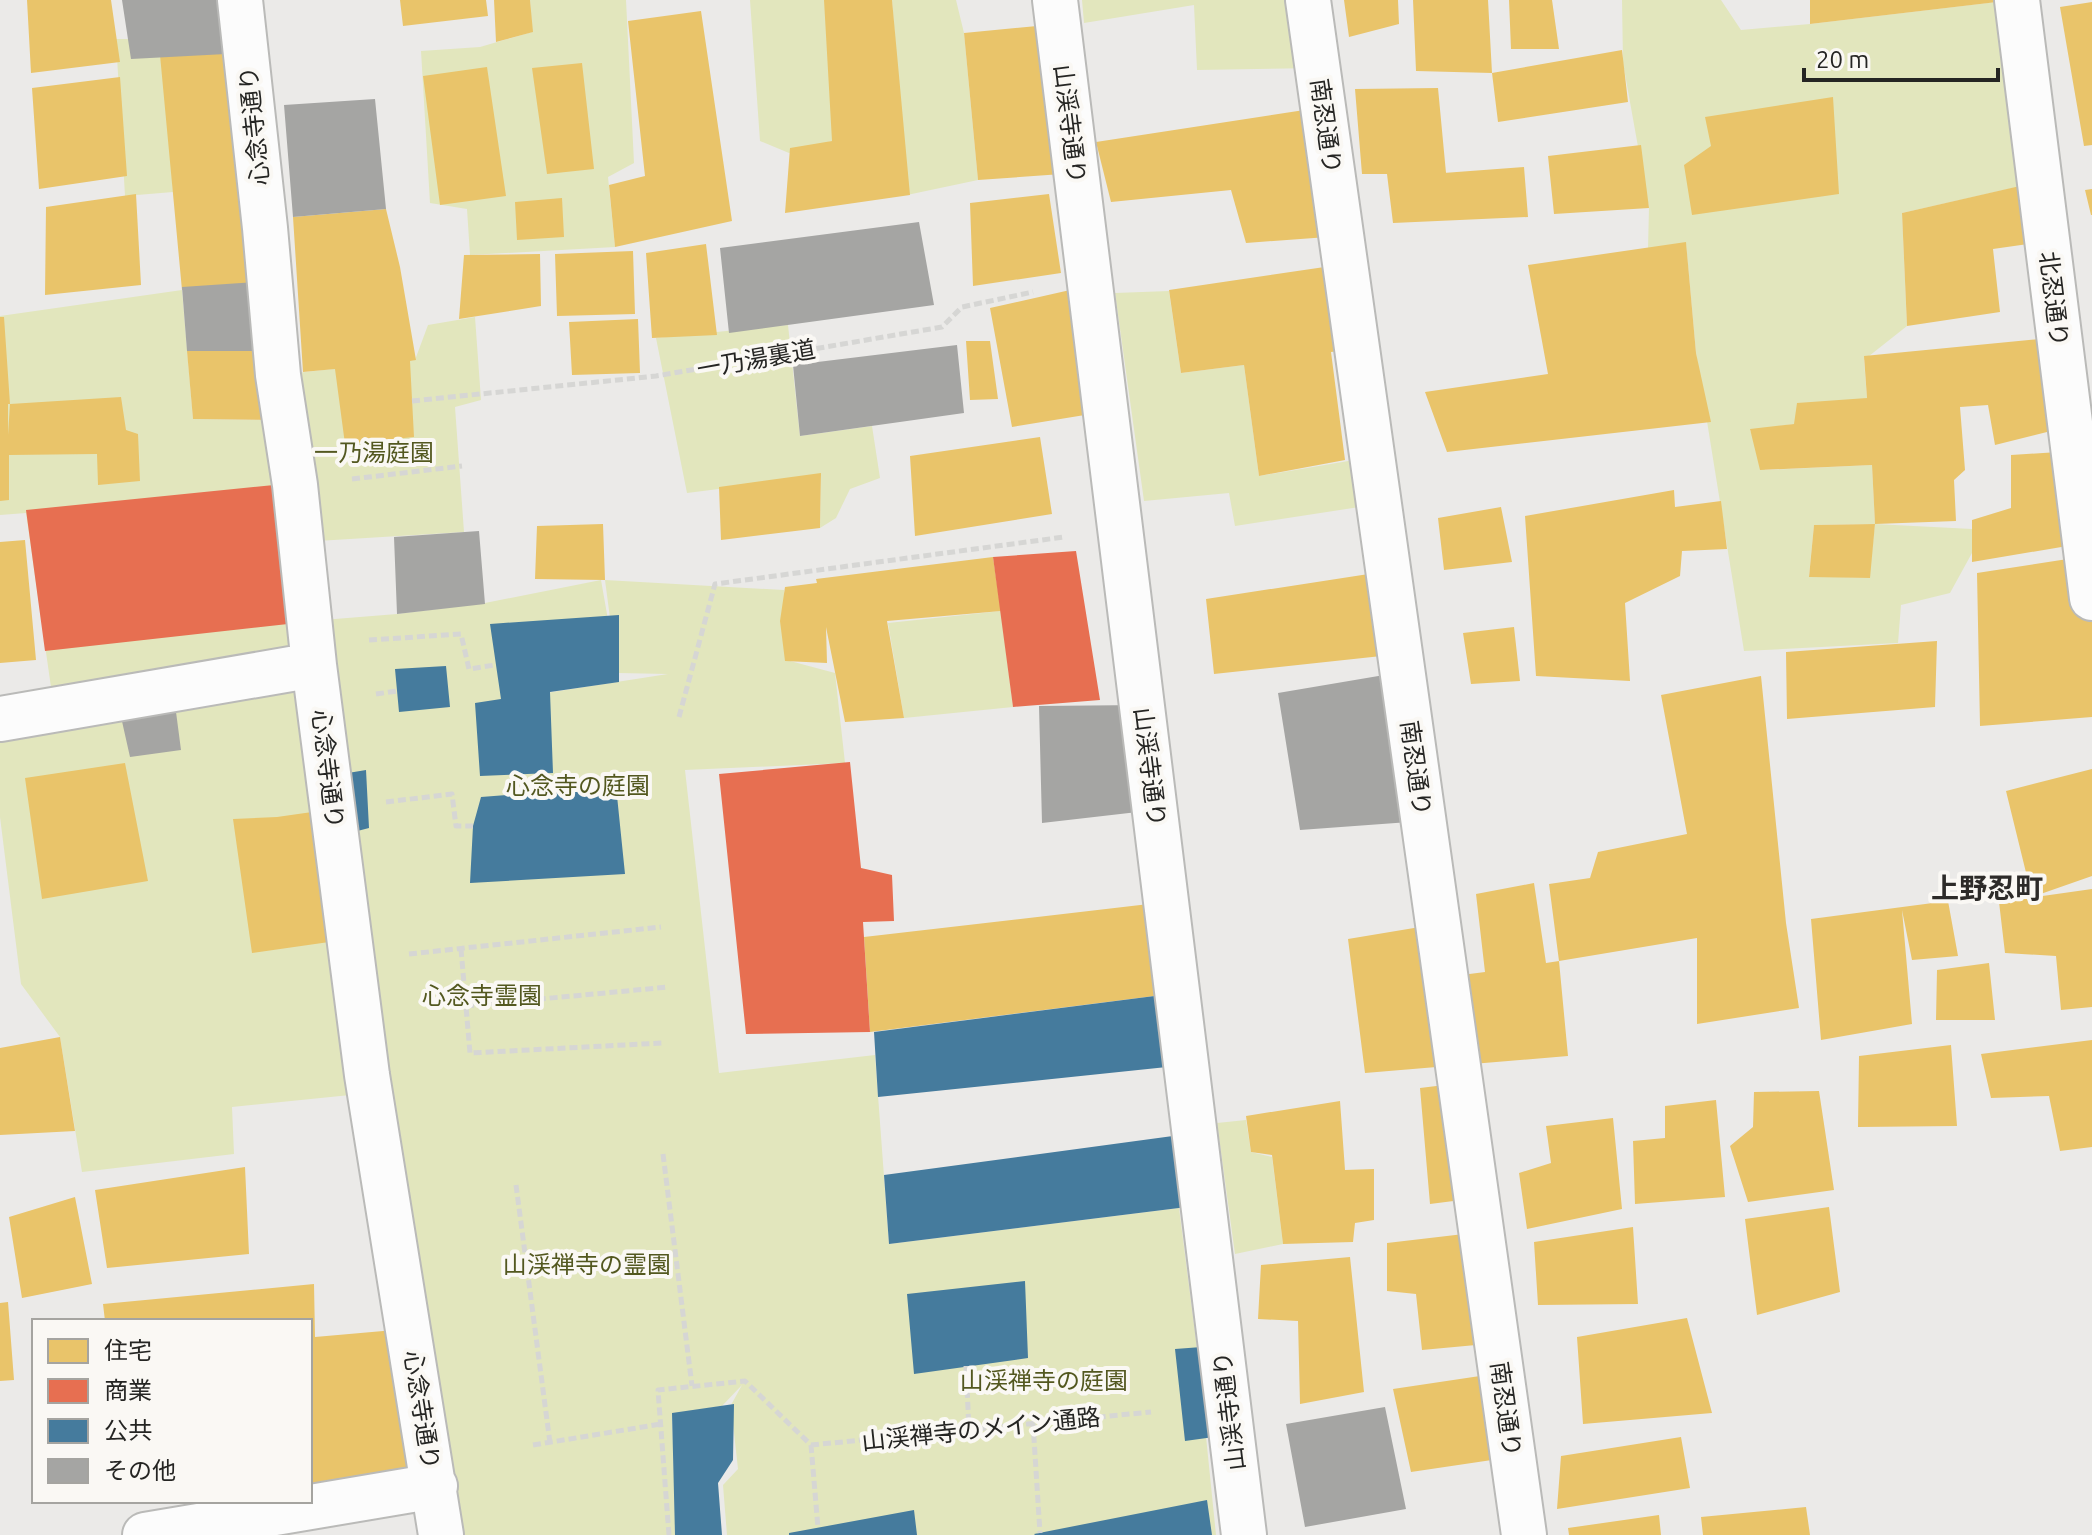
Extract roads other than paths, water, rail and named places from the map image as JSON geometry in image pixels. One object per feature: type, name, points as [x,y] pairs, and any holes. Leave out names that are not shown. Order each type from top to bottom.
[{"type":"street","name":"心念寺通り","points":[[240,0],[278,375],[295,485],[313,655],[367,1075],[441,1535]]},
{"type":"street","name":"山渓寺通り","points":[[1055,0],[1244,1535]]},
{"type":"street","name":"南忍通り","points":[[1308,0],[1524,1535]]},
{"type":"street","name":"北忍通り","points":[[2017,0],[2092,598]]},
{"type":"street","points":[[0,719],[313,655]]},
{"type":"street","points":[[145,1535],[435,1486]]},
{"type":"district","name":"上野忍町","points":[[1987,887]]},
{"type":"park label","name":"一乃湯庭園","points":[[374,452]]},
{"type":"park label","name":"心念寺の庭園","points":[[578,785]]},
{"type":"park label","name":"心念寺霊園","points":[[482,995]]},
{"type":"park label","name":"山渓禅寺の霊園","points":[[587,1264]]},
{"type":"park label","name":"山渓禅寺の庭園","points":[[1044,1380]]}]
